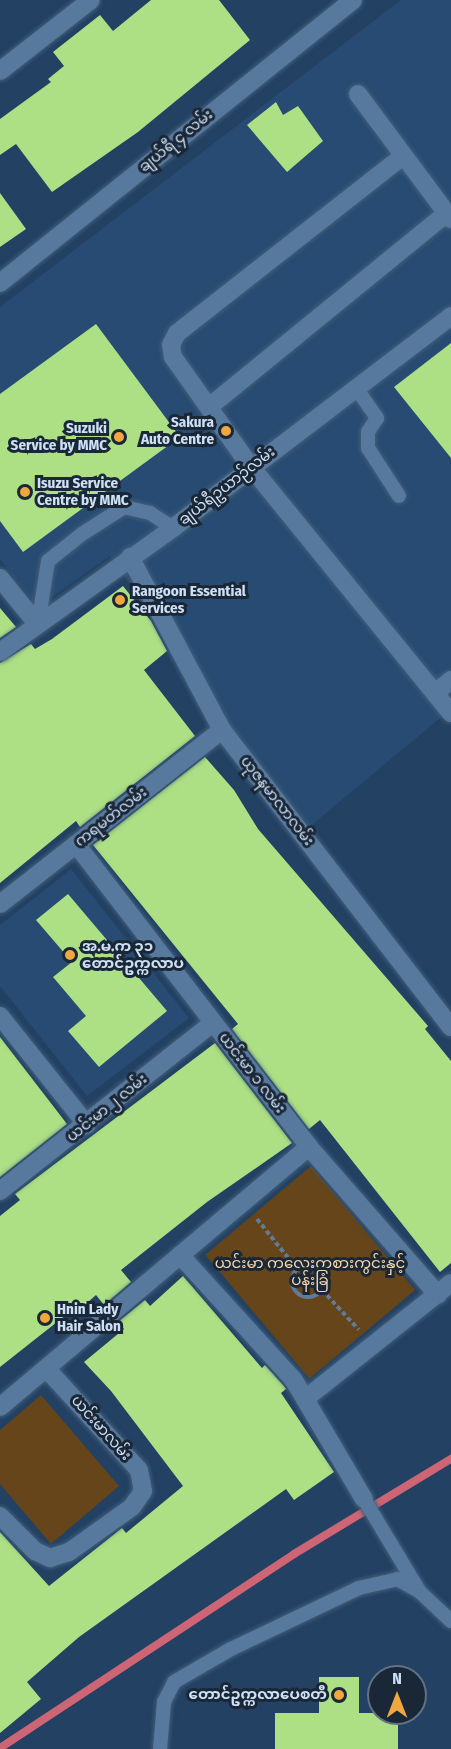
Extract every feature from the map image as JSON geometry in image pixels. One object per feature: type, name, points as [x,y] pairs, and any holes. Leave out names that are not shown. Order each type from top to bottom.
[{"type":"street","points":[[0,71],[90,0]]},
{"type":"street","name":"ချယ်ရီ ၄ လမ်း","points":[[0,283],[353,0]]},
{"type":"street","points":[[209,407],[449,216],[358,94]]},
{"type":"street","points":[[403,156],[177,333],[171,345],[173,357],[251,467],[451,713]]},
{"type":"street","name":"ချယ်ရီဥယာဉ်လမ်း","points":[[0,652],[173,528],[451,316]]},
{"type":"street","name":"ယုဇနမာလာလမ်း","points":[[130,557],[222,730],[451,1027]]},
{"type":"street","points":[[0,578],[38,625]]},
{"type":"street","points":[[435,693],[451,680]]},
{"type":"street","name":"ကရမတ်လမ်း","points":[[0,904],[222,730]]},
{"type":"street","name":"ယင်းမာ ၁ လမ်း","points":[[76,844],[309,1147],[444,1289]]},
{"type":"street","points":[[0,1016],[87,1125]]},
{"type":"street","name":"ယင်းမာ ၂ လမ်း","points":[[0,1191],[87,1125],[213,1023]]},
{"type":"street","points":[[0,1407],[309,1147]]},
{"type":"street","points":[[180,1256],[293,1379],[364,1499]]},
{"type":"street","points":[[305,1399],[444,1289]]},
{"type":"street","name":"ယင်းမာလမ်း","points":[[0,1516],[35,1551],[50,1558],[69,1552],[132,1508],[143,1491],[139,1470],[46,1368]]},
{"type":"lane","points":[[356,388],[377,418],[368,432],[368,448],[399,496]]},
{"type":"lane","points":[[38,625],[48,561],[81,534],[124,507],[150,513],[173,528]]},
{"type":"lane","points":[[364,1499],[419,1591]]},
{"type":"lane","points":[[160,1749],[164,1702],[174,1682],[231,1649],[359,1588],[397,1579],[419,1591],[451,1621]]},
{"type":"path","points":[[243,1203],[297,1269]]},
{"type":"path","points":[[322,1290],[315,1296],[298,1294],[291,1280],[297,1269],[308,1264],[316,1266],[322,1273],[322,1290],[374,1346]]},
{"type":"shaded area","name":"Sakura Auto Centre","points":[[401,0],[451,0],[451,709],[302,833],[110,556],[38,607],[0,559],[0,307]]},
{"type":"shaded area","name":"အ.မ.က ၃၁ တောင်ဥက္ကလာပ","points":[[71,869],[189,1018],[87,1096],[0,986],[0,925]]},
{"type":"green space","name":"ယင်းမာ ကလေးကစားကွင်းနှင့် ပန်းခြံ","points":[[311,1166],[415,1290],[309,1379],[205,1255]]},
{"type":"green space","points":[[41,1395],[119,1486],[51,1544],[0,1484],[0,1430]]},
{"type":"building","points":[[151,0],[219,0],[250,40],[138,132],[52,192],[16,144],[0,155],[0,119],[51,82],[48,79],[64,66],[53,52],[100,15],[113,31]]},
{"type":"building","points":[[276,102],[283,115],[298,106],[323,141],[287,172],[247,125]]},
{"type":"building","points":[[0,193],[26,229],[0,247]]},
{"type":"building","points":[[96,324],[180,437],[23,552],[0,521],[0,394]]},
{"type":"building","points":[[451,343],[451,458],[394,387]]},
{"type":"building","points":[[123,586],[151,621],[167,651],[144,670],[195,736],[80,827],[76,821],[0,883],[0,663],[31,644],[35,649],[52,639]]},
{"type":"building","points":[[0,608],[16,627],[0,638]]},
{"type":"building","points":[[205,757],[234,790],[258,829],[428,1026],[425,1029],[451,1061],[451,1263],[440,1272],[320,1120],[309,1129],[232,1029],[238,1024],[93,845]]},
{"type":"building","points":[[68,894],[167,1011],[99,1067],[68,1031],[86,1016],[53,977],[72,962],[36,920]]},
{"type":"building","points":[[0,1037],[67,1124],[0,1177]]},
{"type":"building","points":[[215,1043],[292,1143],[207,1202],[121,1270],[131,1282],[104,1305],[96,1295],[79,1310],[76,1307],[0,1367],[0,1216],[20,1200],[15,1194]]},
{"type":"building","points":[[183,1276],[262,1368],[265,1365],[284,1386],[286,1389],[281,1393],[334,1472],[294,1500],[286,1489],[79,1637],[27,1682],[41,1699],[0,1733],[0,1532],[49,1586],[122,1528],[126,1533],[183,1486],[111,1391],[84,1362],[124,1329],[118,1322],[145,1300],[150,1306]]},
{"type":"building","name":"တောင်ဥက္ကလာပေစတီ","points":[[319,1677],[359,1677],[359,1713],[367,1713],[367,1725],[398,1725],[398,1749],[275,1749],[275,1713],[319,1713]]},
{"type":"waterway","points":[[0,1748],[294,1554],[451,1459]]},
{"type":"place","name":"Sakura Auto Centre","points":[[226,431]]},
{"type":"place","name":"Suzuki Service by MMC","points":[[119,437]]},
{"type":"place","name":"Isuzu Service Centre by MMC","points":[[25,492]]},
{"type":"place","name":"Rangoon Essential Services","points":[[120,600]]},
{"type":"place","name":"အ.မ.က ၃၁ တောင်ဥက္ကလာပ","points":[[70,955]]},
{"type":"place","name":"Hnin Lady Hair Salon","points":[[45,1318]]},
{"type":"place","name":"တောင်ဥက္ကလာပေစတီ","points":[[339,1695]]}]
